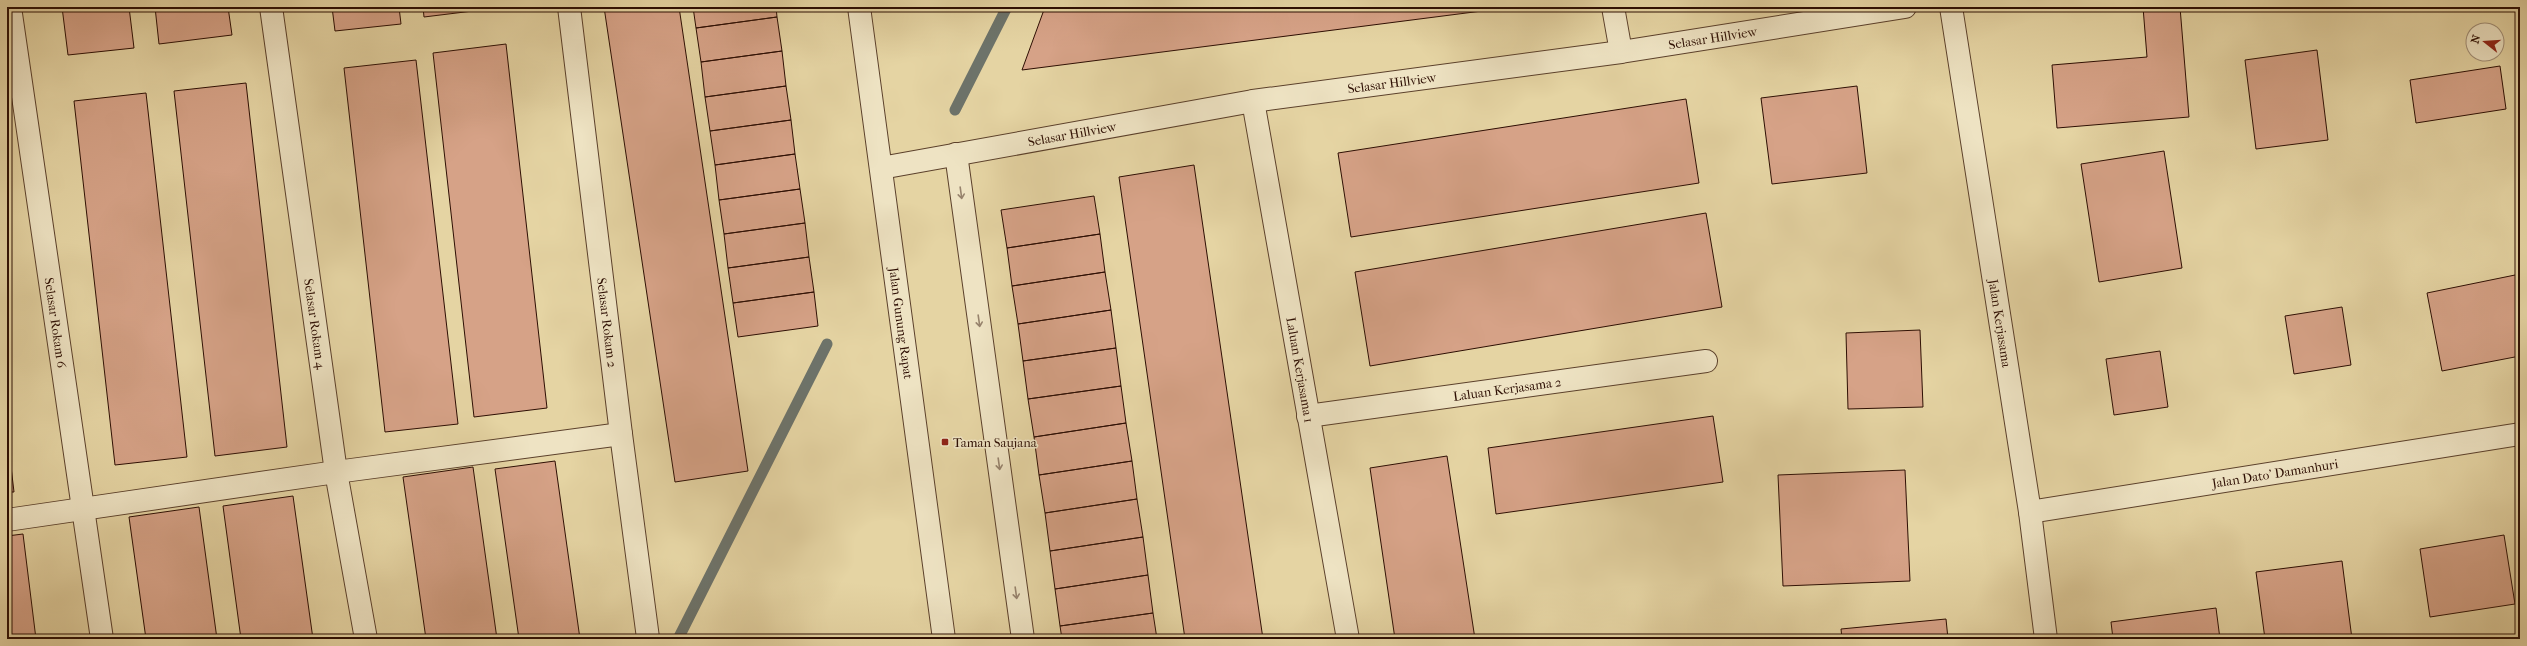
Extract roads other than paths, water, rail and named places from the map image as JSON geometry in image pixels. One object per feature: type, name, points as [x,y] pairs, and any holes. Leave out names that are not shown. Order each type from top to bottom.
[{"type":"street","name":"Selasar Rokam 6","points":[[10,7],[102,639]]},
{"type":"street","name":"Selasar Rokam 4","points":[[272,7],[336,472],[366,639]]},
{"type":"street","name":"Selasar Rokam 2","points":[[569,7],[621,434],[648,638]]},
{"type":"street","name":"Jalan Gunung Rapat","points":[[860,7],[944,639]]},
{"type":"street","points":[[1613,7],[1621,52]]},
{"type":"street","name":"Selasar Hillview","points":[[881,168],[1253,101],[1621,52],[1905,7]]},
{"type":"street","name":"Jalan Kerjasama","points":[[1951,7],[2030,512],[2046,639]]},
{"type":"street","name":"Laluan Kerjasama 1","points":[[1253,101],[1348,639]]},
{"type":"street","points":[[956,154],[1023,639]]},
{"type":"street","name":"Laluan Kerjasama 2","points":[[1308,416],[1706,361]]},
{"type":"street","points":[[7,520],[336,472],[621,434]]},
{"type":"street","name":"Jalan Dato' Damanhuri","points":[[2030,512],[2520,434]]},
{"type":"waterway","points":[[955,110],[1007,7]]},
{"type":"waterway","points":[[678,639],[827,344]]},
{"type":"place","name":"Taman Saujana","points":[[945,442]]}]
